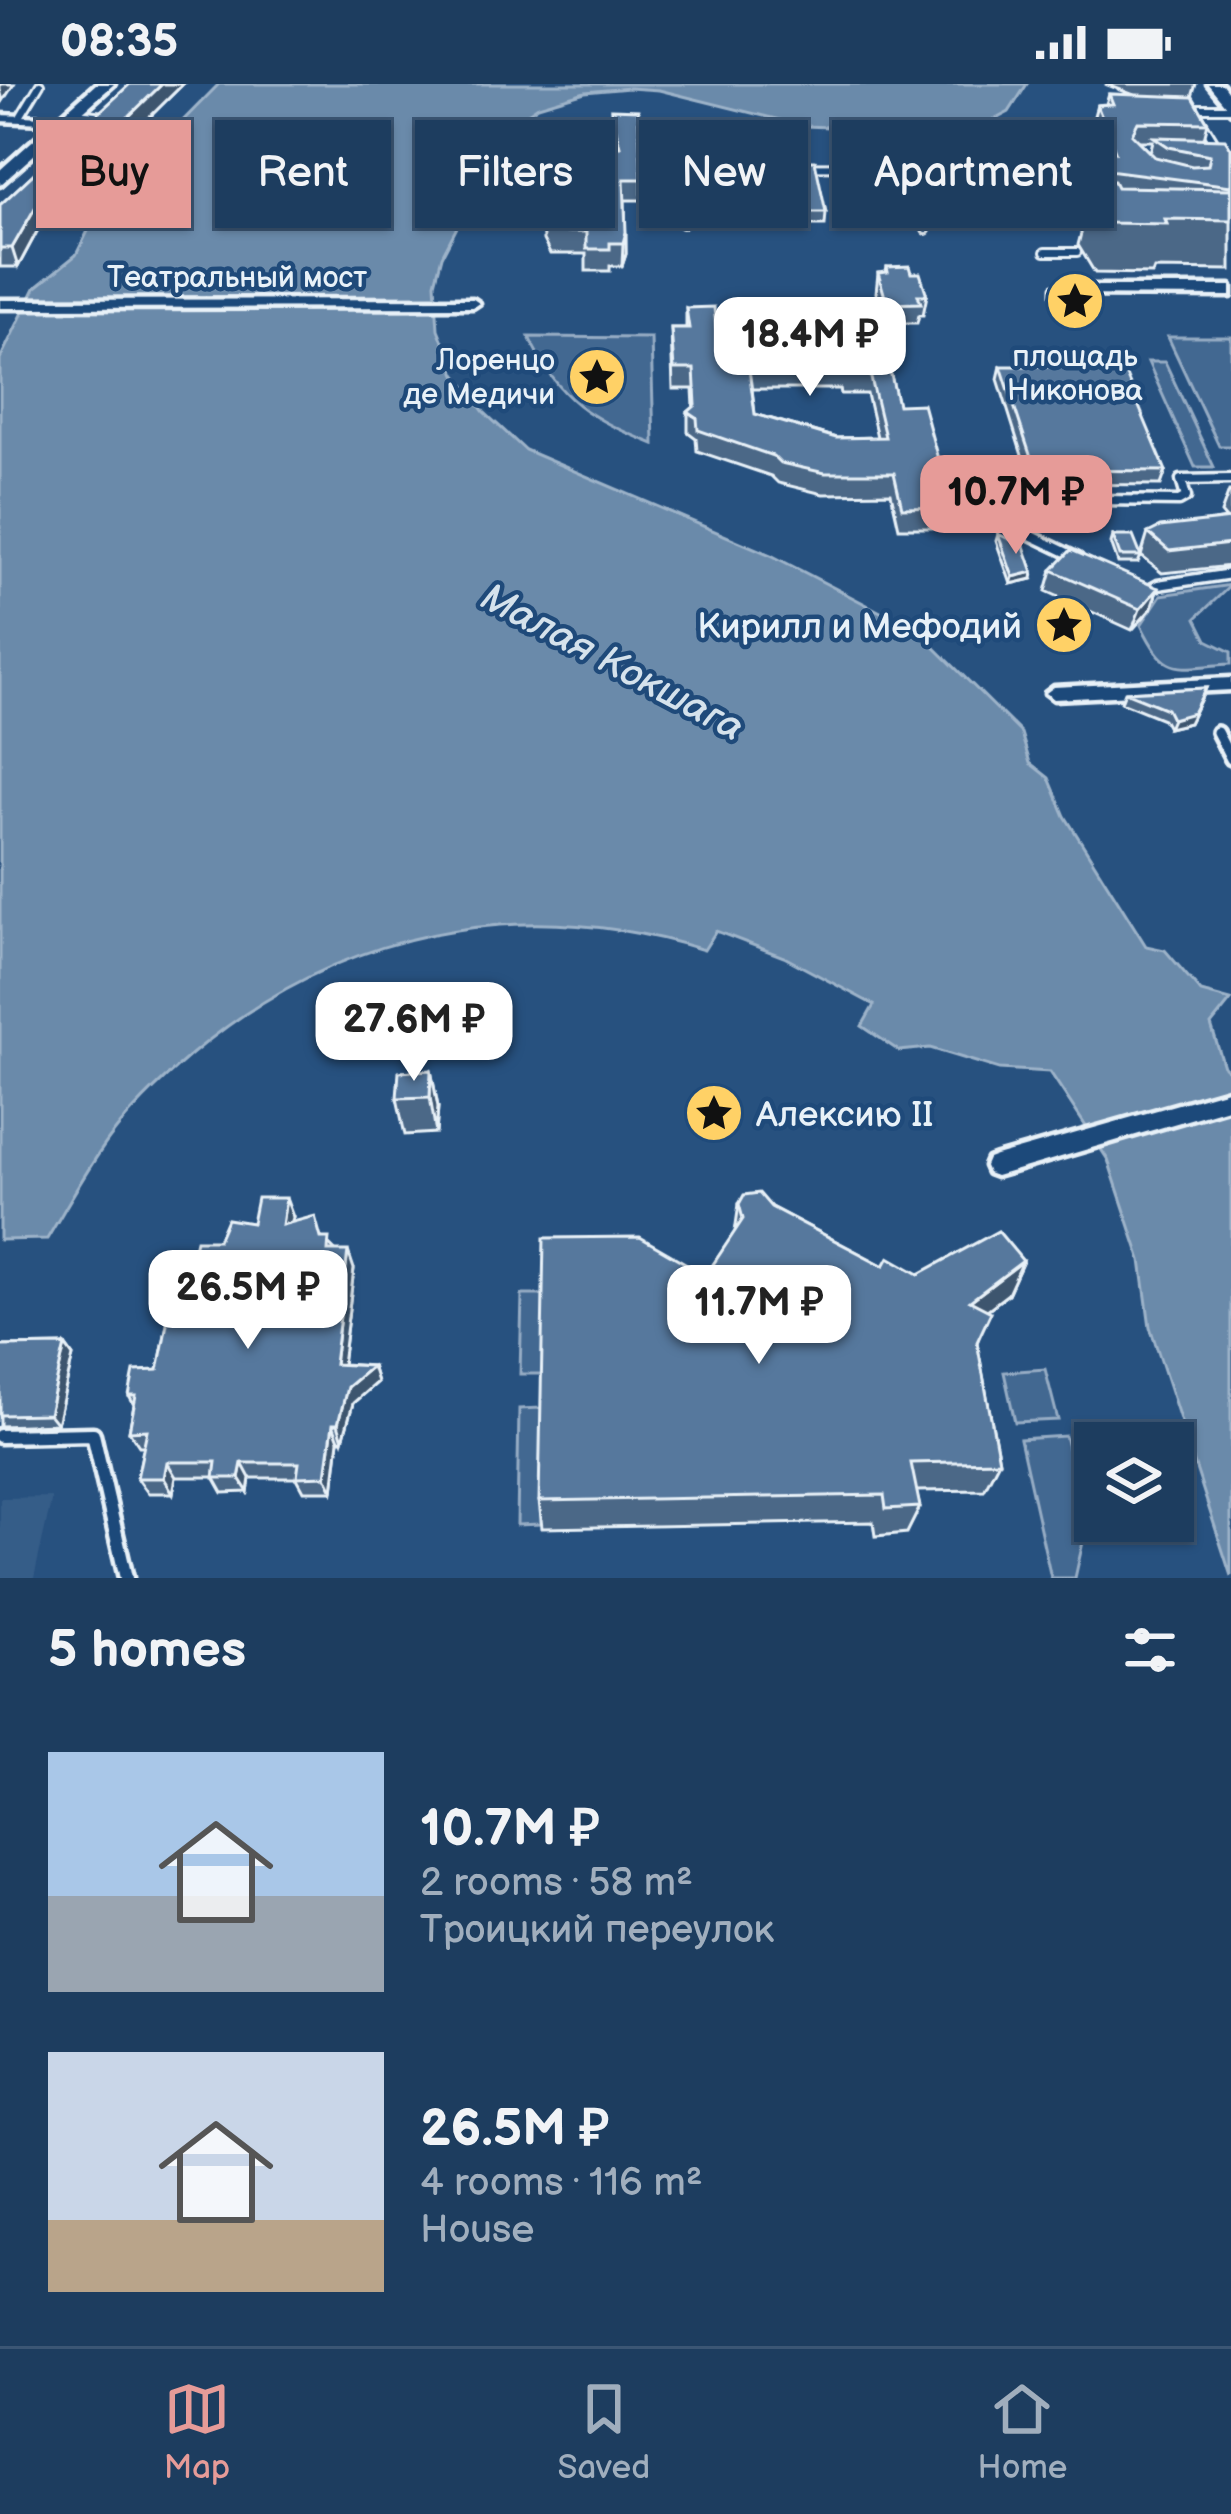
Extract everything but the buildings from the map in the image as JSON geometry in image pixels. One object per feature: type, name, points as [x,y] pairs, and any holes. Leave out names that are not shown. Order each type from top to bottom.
[{"type":"main road","points":[[0,180],[106,84]]},
{"type":"street","points":[[1215,84],[1231,108]]},
{"type":"street","points":[[0,118],[70,117]]},
{"type":"street","points":[[1060,291],[1231,291]]},
{"type":"street","name":"Театральный мост","points":[[0,304],[473,303]]},
{"type":"street","points":[[1054,693],[1231,684]]},
{"type":"street","points":[[996,1166],[1231,1098]]},
{"type":"lane","points":[[20,117],[40,84]]},
{"type":"lane","points":[[1174,108],[1231,108]]},
{"type":"lane","points":[[1194,108],[1219,149]]},
{"type":"lane","points":[[70,117],[106,116]]},
{"type":"lane","points":[[1198,148],[1231,149]]},
{"type":"lane","points":[[1045,252],[1077,252]]},
{"type":"lane","points":[[1088,563],[1028,534],[1017,499],[1179,500],[1186,497],[1180,480],[1231,479]]},
{"type":"lane","points":[[1129,583],[1150,593],[1158,585],[1231,574]]},
{"type":"lane","points":[[1217,733],[1231,759]]},
{"type":"lane","points":[[0,1436],[93,1434],[125,1578]]},
{"type":"shaded area","points":[[529,337],[651,338],[654,444],[579,405],[552,377]]},
{"type":"shaded area","points":[[1168,337],[1231,337],[1231,446],[1219,446]]},
{"type":"shaded area","points":[[1148,362],[1165,362],[1214,467],[1195,467]]},
{"type":"shaded area","points":[[1231,585],[1196,618],[1207,640],[1231,652],[1231,664],[1185,667],[1167,662],[1141,625],[1161,595]]},
{"type":"shaded area","points":[[522,1295],[544,1295],[543,1374],[520,1374]]},
{"type":"shaded area","points":[[1045,1369],[1058,1420],[1015,1422],[1004,1372]]},
{"type":"shaded area","points":[[542,1408],[541,1524],[517,1525],[519,1409]]},
{"type":"shaded area","points":[[1065,1436],[1074,1472],[1074,1542],[1083,1542],[1075,1578],[1051,1578],[1020,1439]]},
{"type":"shaded area","points":[[52,1497],[34,1578],[0,1578],[0,1498]]},
{"type":"water","name":"Малая Кокшага","points":[[219,84],[1027,84],[1009,112],[994,120],[832,120],[832,127],[808,126],[808,120],[780,120],[659,90],[629,88],[585,92],[538,106],[517,120],[415,120],[415,228],[457,228],[435,283],[438,329],[456,374],[484,412],[525,450],[771,555],[919,632],[1021,733],[1030,763],[1049,778],[1065,816],[1146,946],[1165,950],[1201,992],[1231,1000],[1211,1025],[1224,1067],[1231,1073],[1231,1576],[1194,1462],[1194,1422],[1181,1422],[1150,1327],[1141,1260],[1108,1160],[1050,1072],[999,1069],[930,1048],[899,1051],[862,1026],[874,1005],[784,957],[716,931],[704,950],[635,933],[567,925],[499,925],[434,934],[370,952],[308,977],[249,1012],[148,1094],[101,1151],[47,1239],[0,1240],[0,359],[35,288],[76,255],[90,228],[191,228],[191,120],[184,120]]},
{"type":"place","name":"площадь Никонова","points":[[1075,301]]},
{"type":"place","name":"Лоренцо де Медичи","points":[[597,377]]},
{"type":"place","name":"Кирилл и Мефодий","points":[[1064,625]]},
{"type":"place","name":"Алексию II","points":[[714,1113]]}]
